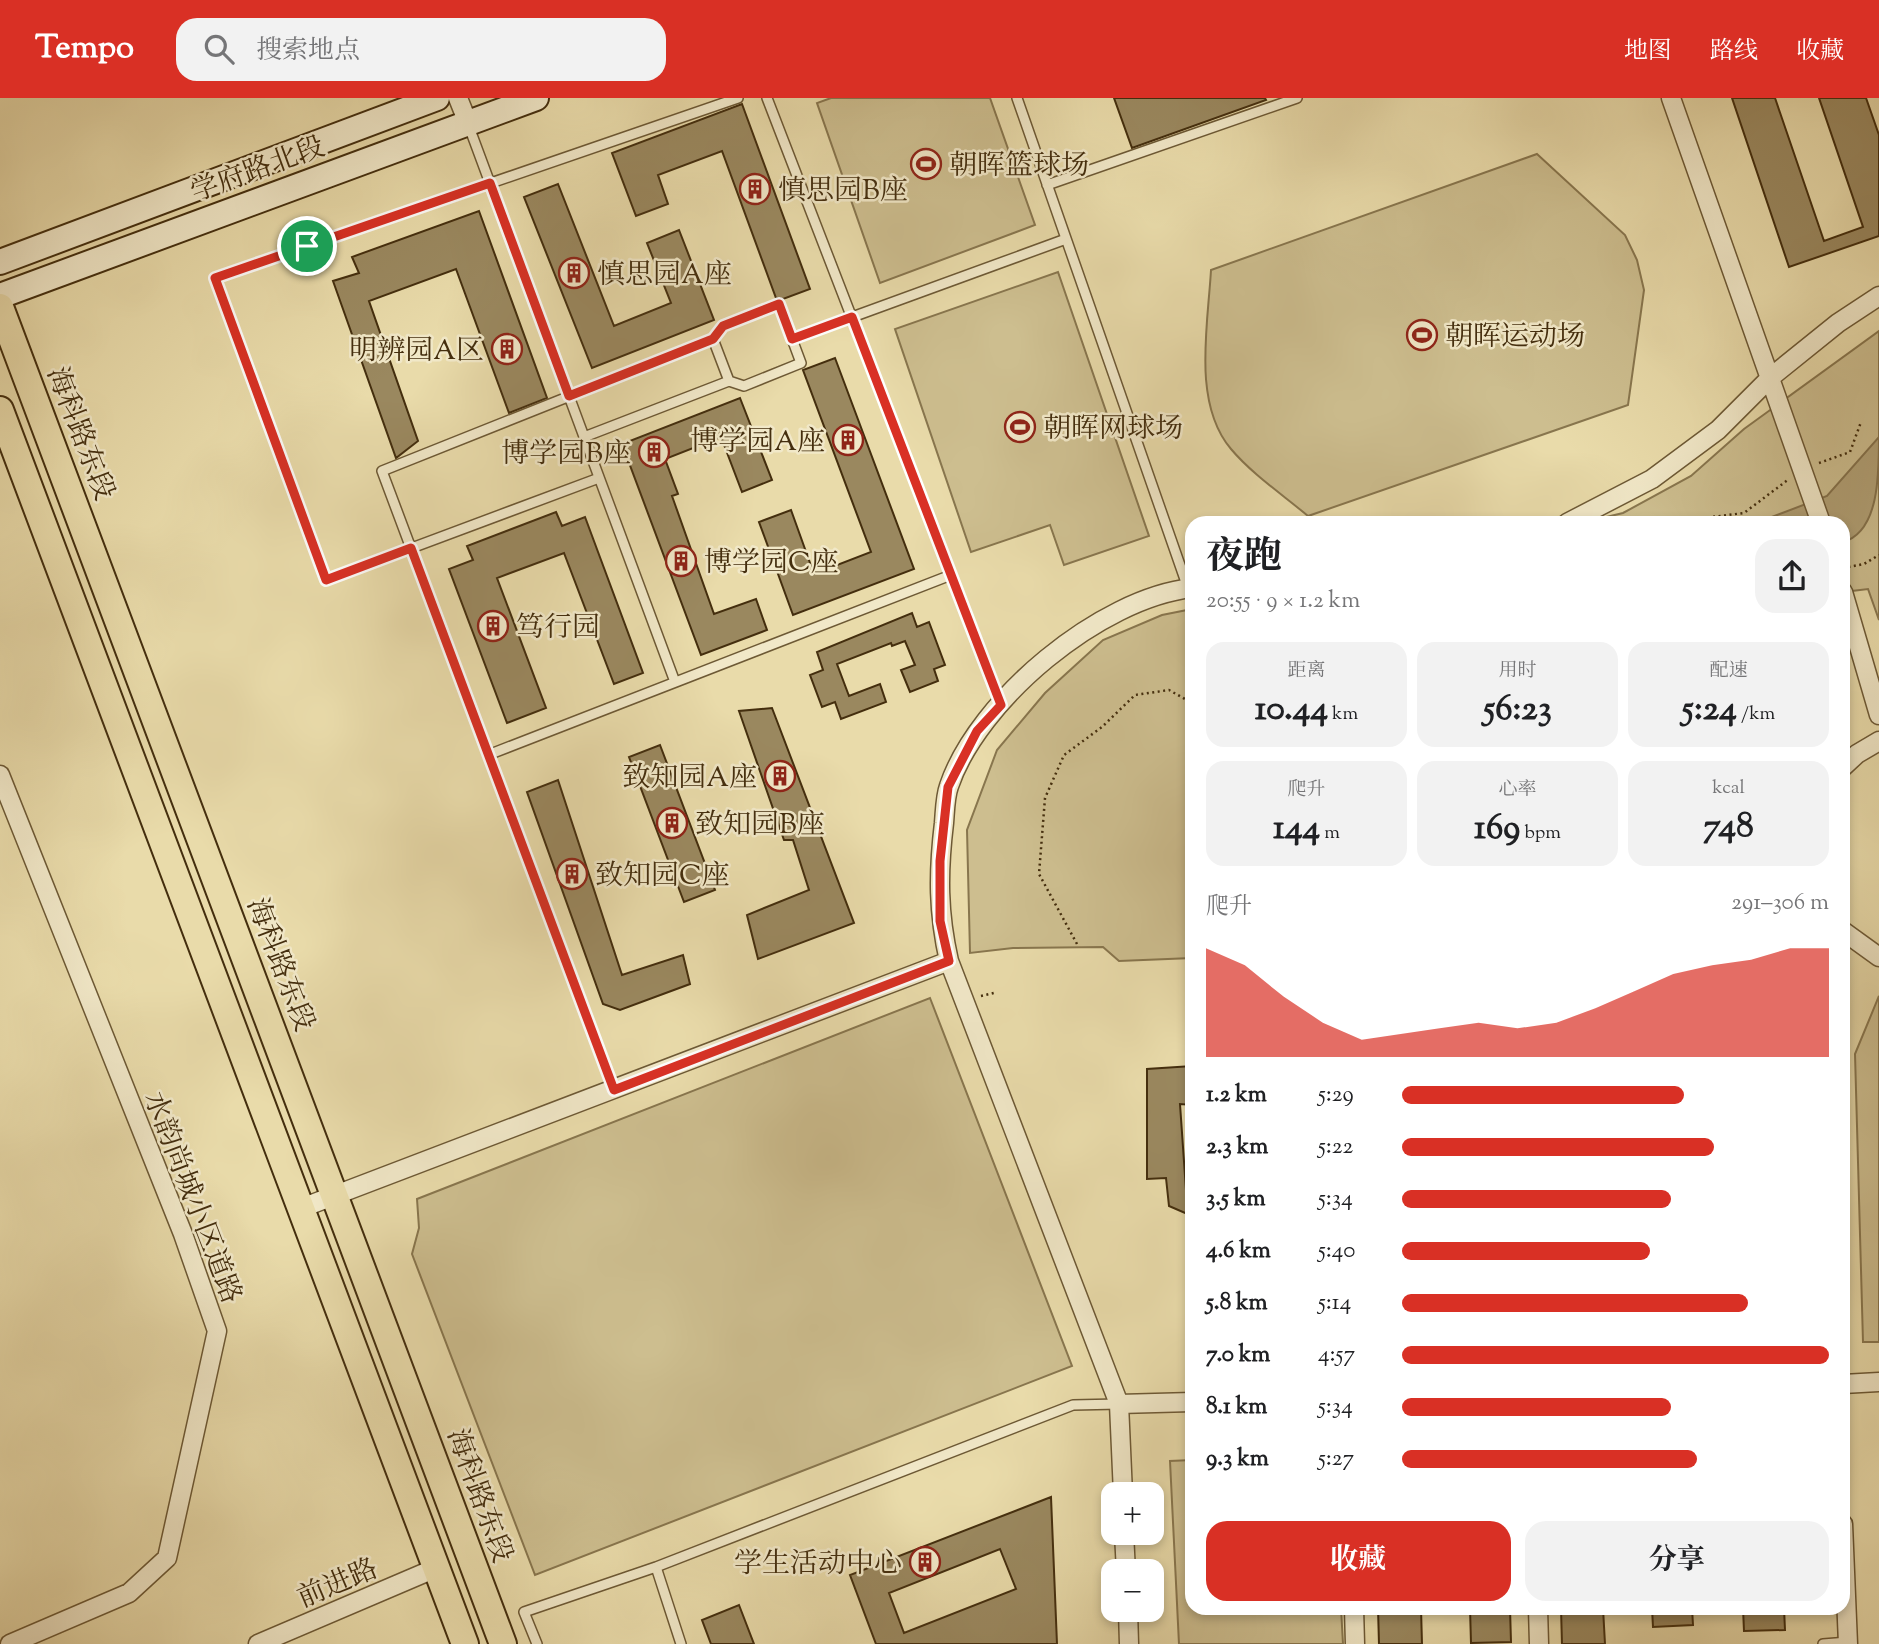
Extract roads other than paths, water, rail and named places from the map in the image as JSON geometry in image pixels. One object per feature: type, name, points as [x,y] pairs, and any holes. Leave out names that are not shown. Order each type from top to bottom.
[{"type":"main road","name":"学府路北段","points":[[0,262],[437,98]]},
{"type":"main road","name":"学府路北段","points":[[0,296],[536,98]]},
{"type":"main road","name":"海科路东段","points":[[0,307],[336,1194],[503,1644]]},
{"type":"main road","points":[[0,410],[465,1644]]},
{"type":"street","points":[[458,98],[468,122]]},
{"type":"street","points":[[1671,98],[1820,516]]},
{"type":"street","points":[[1581,516],[1652,479],[1718,429],[1771,377],[1838,323],[1879,296]]},
{"type":"street","points":[[1122,1482],[1119,1404],[949,961],[940,921],[940,861],[948,787],[977,731],[1054,650],[1111,615],[1158,595],[1185,589]]},
{"type":"street","points":[[1850,616],[1879,715]]},
{"type":"street","points":[[1850,760],[1879,741]]},
{"type":"street","name":"水韵尚城小区道路","points":[[0,775],[183,1234],[217,1331],[167,1558],[130,1593],[10,1644]]},
{"type":"street","points":[[1850,940],[1879,957]]},
{"type":"street","points":[[299,1209],[949,961]]},
{"type":"street","points":[[1850,1384],[1879,1382]]},
{"type":"street","points":[[1119,1404],[1185,1402]]},
{"type":"street","name":"前进路","points":[[258,1644],[436,1568]]},
{"type":"street","points":[[1354,1615],[1355,1644]]},
{"type":"street","points":[[1538,1615],[1539,1644]]},
{"type":"street","points":[[1847,1615],[1848,1643]]},
{"type":"street","points":[[1128,1622],[1129,1644]]},
{"type":"lane","points":[[599,478],[326,580],[215,278],[738,98]]},
{"type":"lane","points":[[767,98],[1001,705]]},
{"type":"lane","points":[[1017,98],[1185,574]]},
{"type":"lane","points":[[1047,185],[1297,98]]},
{"type":"lane","points":[[468,122],[675,682]]},
{"type":"lane","points":[[792,339],[1066,239]]},
{"type":"lane","points":[[584,438],[729,381],[744,386],[801,363],[779,304],[723,326],[713,339],[382,471],[614,1090]]},
{"type":"lane","points":[[713,339],[729,381]]},
{"type":"lane","points":[[488,755],[951,575]]},
{"type":"lane","points":[[537,1644],[524,1612],[656,1567],[1073,1405],[1119,1404]]},
{"type":"lane","points":[[656,1567],[681,1644]]},
{"type":"lane","points":[[1823,1644],[1848,1643]]},
{"type":"place","name":"朝晖篮球场","points":[[926,164]]},
{"type":"place","name":"慎思园B座","points":[[755,189]]},
{"type":"place","name":"慎思园A座","points":[[574,273]]},
{"type":"place","name":"朝晖运动场","points":[[1422,335]]},
{"type":"place","name":"明辨园A区","points":[[507,349]]},
{"type":"place","name":"朝晖网球场","points":[[1020,427]]},
{"type":"place","name":"博学园A座","points":[[848,440]]},
{"type":"place","name":"博学园B座","points":[[654,452]]},
{"type":"place","name":"博学园C座","points":[[681,561]]},
{"type":"place","name":"笃行园","points":[[493,626]]},
{"type":"place","name":"致知园A座","points":[[780,776]]},
{"type":"place","name":"致知园B座","points":[[672,823]]},
{"type":"place","name":"致知园C座","points":[[572,874]]},
{"type":"place","name":"学生活动中心","points":[[925,1562]]}]
